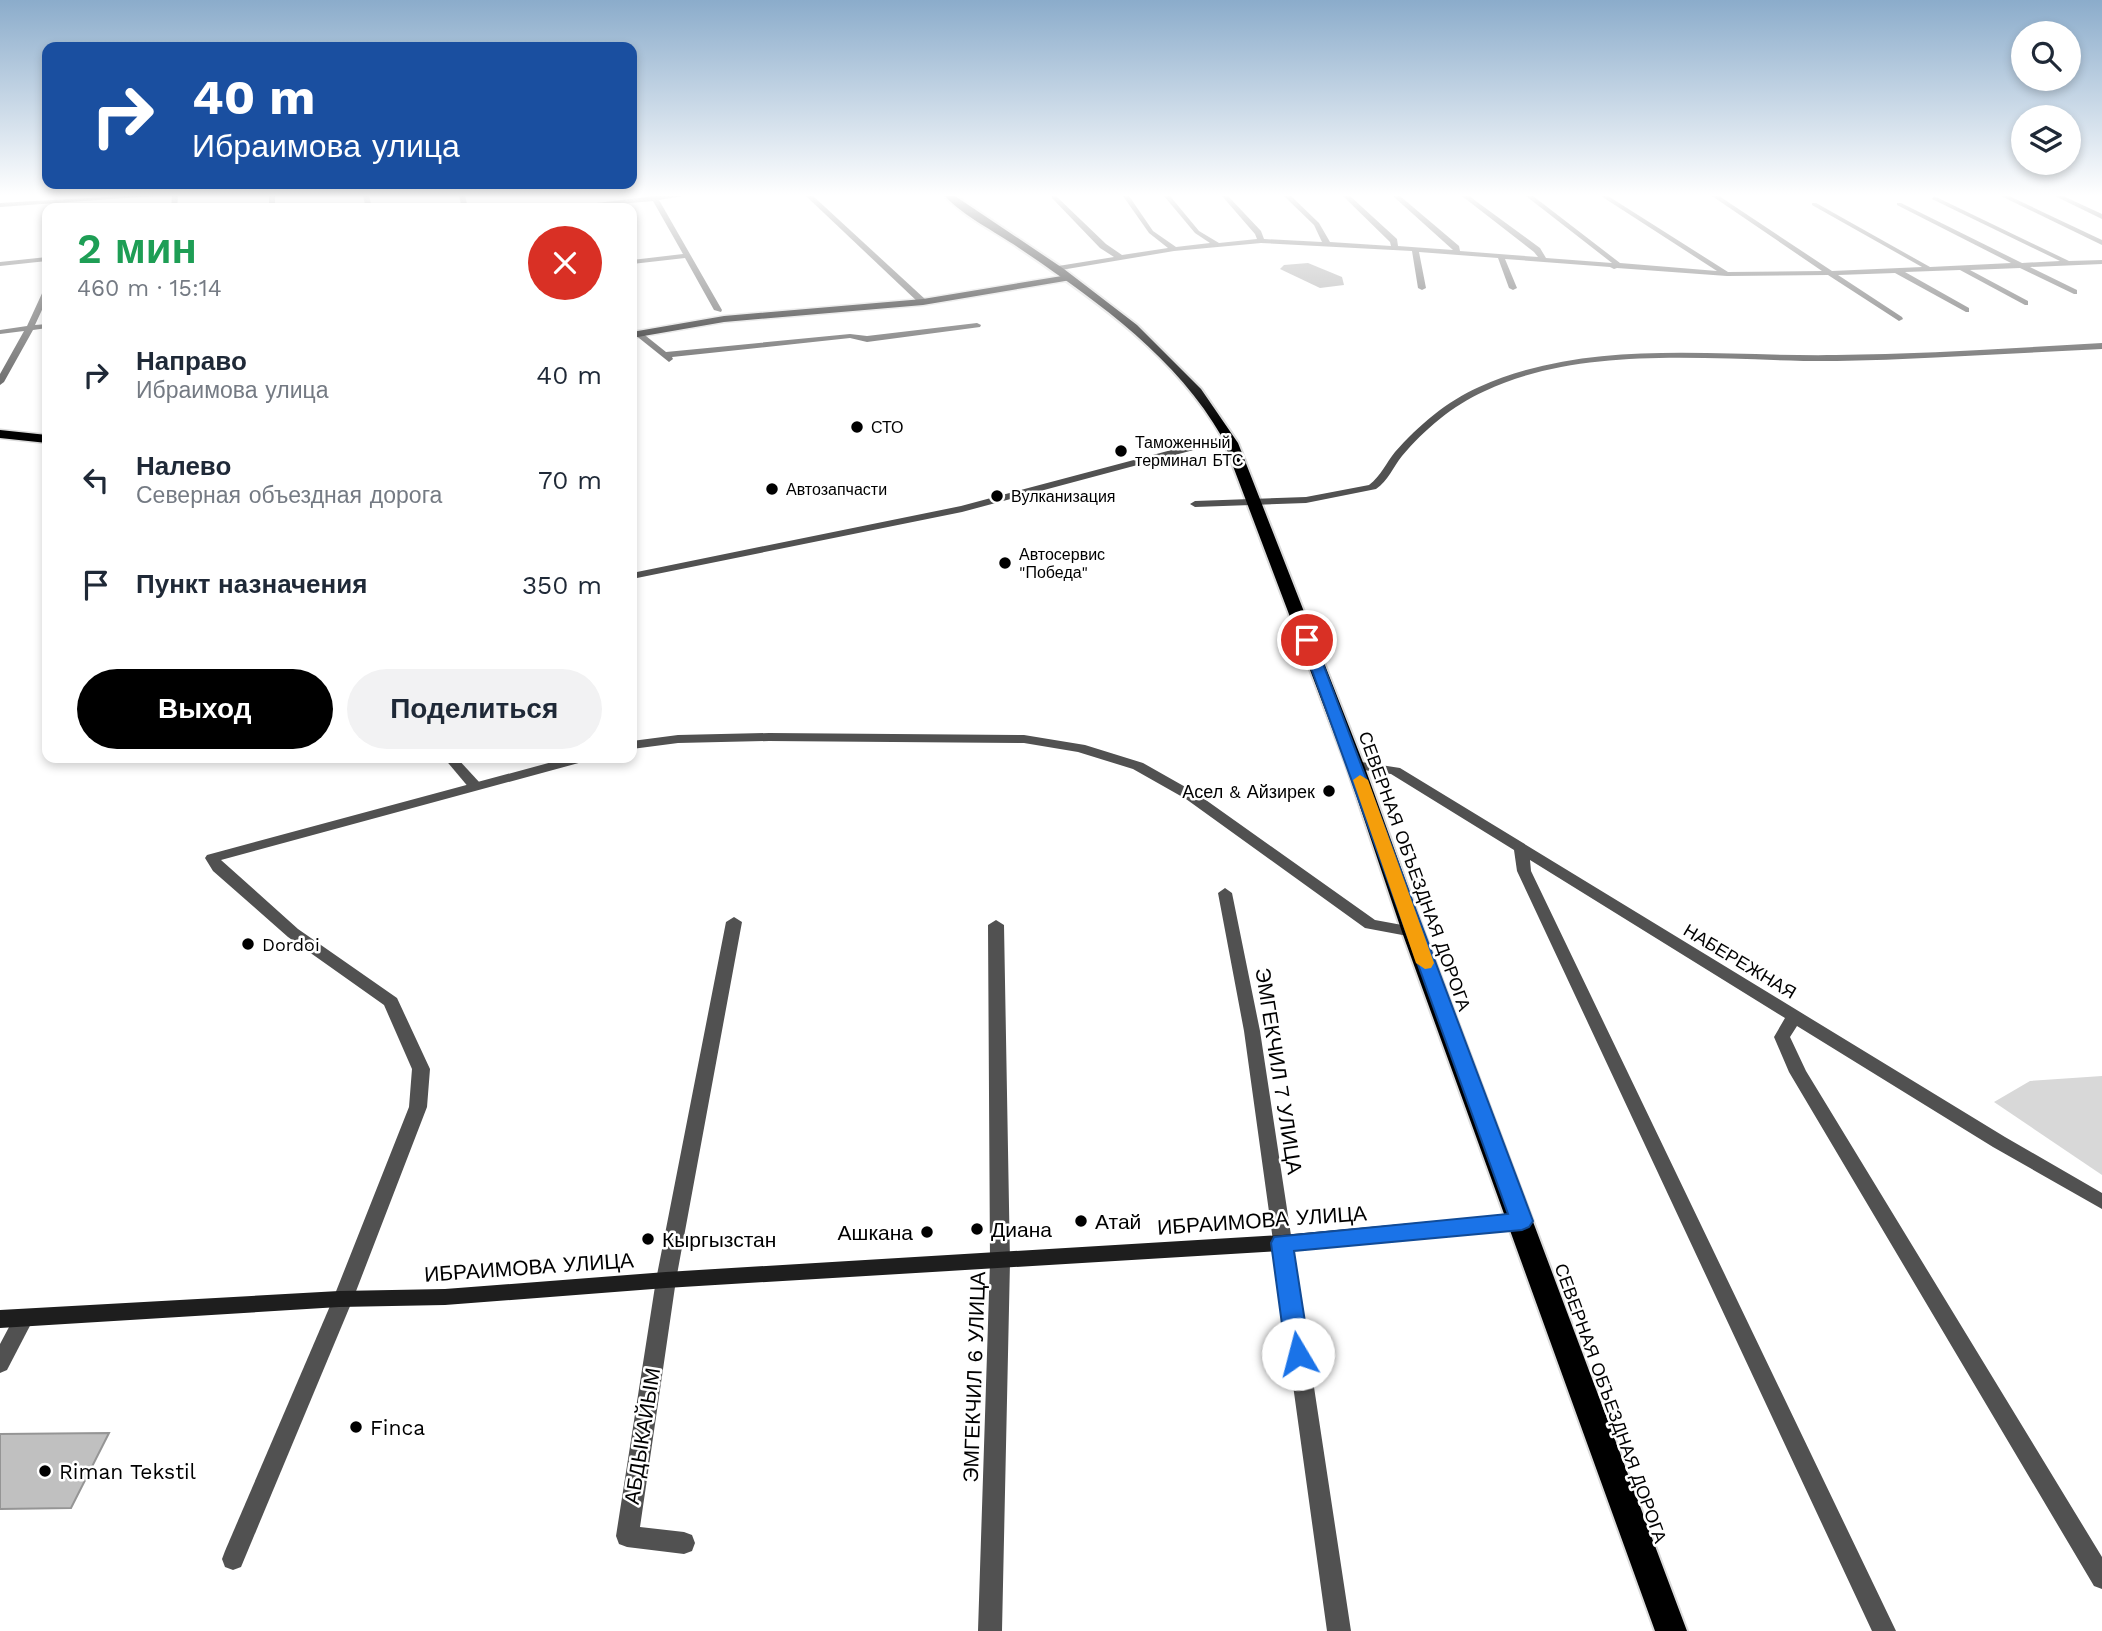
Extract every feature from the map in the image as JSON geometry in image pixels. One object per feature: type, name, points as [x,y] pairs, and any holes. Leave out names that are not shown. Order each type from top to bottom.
[{"type":"highway","name":"СЕВЕРНАЯ ОБЪЕЗДНАЯ ДОРОГА","points":[[1059,272],[1119,316],[1180,372],[1205,402],[1228,438],[1243,471],[1355,765],[1413,932],[1522,1221],[1671,1631]]},
{"type":"main road","points":[[637,334],[724,319],[923,302],[1062,274]]},
{"type":"main road","points":[[0,434],[42,438]]},
{"type":"main road","name":"ИБРАИМОВА УЛИЦА","points":[[0,1319],[343,1299],[445,1297],[666,1280],[1000,1262],[1282,1243],[1522,1221]]},
{"type":"street","points":[[697,272],[718,310]]},
{"type":"street","points":[[891,272],[923,302]]},
{"type":"street","points":[[1062,274],[1069,272]]},
{"type":"street","points":[[1419,272],[1422,288]]},
{"type":"street","points":[[1507,272],[1513,288]]},
{"type":"street","points":[[1697,272],[1848,272]]},
{"type":"street","points":[[1900,272],[1966,310]]},
{"type":"street","points":[[1969,272],[2025,303]]},
{"type":"street","points":[[2036,272],[2074,292]]},
{"type":"street","points":[[1828,273],[1899,319]]},
{"type":"street","points":[[0,382],[42,302]]},
{"type":"street","points":[[664,355],[850,336],[867,339],[977,325]]},
{"type":"street","points":[[0,332],[42,327]]},
{"type":"street","points":[[637,335],[673,362]]},
{"type":"street","points":[[1195,504],[1306,500],[1372,487],[1381,482],[1396,457],[1435,417],[1482,389],[1533,370],[1623,359],[1837,358],[2102,346]]},
{"type":"street","points":[[637,575],[962,509],[1228,438]]},
{"type":"street","points":[[637,744],[678,738],[769,737],[1024,740],[1080,748],[1138,766],[1191,796],[1370,924],[1413,932]]},
{"type":"street","points":[[454,763],[475,786]]},
{"type":"street","points":[[233,1559],[343,1299],[418,1107],[421,1069],[391,1002],[293,933],[218,868],[212,858],[562,763]]},
{"type":"street","name":"НАБЕРЕЖНАЯ","points":[[1355,765],[1395,771],[1794,1017],[2102,1202]]},
{"type":"street","points":[[1521,849],[1524,871],[1884,1631]]},
{"type":"street","name":"ЭМГЕКЧИЛ 7 УЛИЦА","points":[[1226,893],[1252,1031],[1339,1631]]},
{"type":"street","points":[[666,1280],[734,922]]},
{"type":"street","name":"ЭМГЕКЧИЛ 6 УЛИЦА","points":[[990,1631],[1000,1262],[996,925]]},
{"type":"street","points":[[1794,1017],[1782,1037],[1798,1072],[2102,1578]]},
{"type":"street","name":"АБДЫКАЙЫМ","points":[[666,1280],[627,1536],[684,1543]]},
{"type":"street","points":[[0,1364],[24,1318]]},
{"type":"shaded area","points":[[1287,272],[1330,272],[1342,277],[1344,285],[1320,288]]},
{"type":"shaded area","points":[[2102,1076],[2102,1175],[1994,1102],[2030,1081]]},
{"type":"building","name":"Riman Tekstil","points":[[109,1433],[71,1508],[0,1509],[0,1434]]},
{"type":"slow traffic","points":[[1360,780],[1425,963]]},
{"type":"place","name":"СТО","points":[[857,427]]},
{"type":"place","name":"Таможенный терминал БТС","points":[[1121,451]]},
{"type":"place","name":"Автозапчасти","points":[[772,489]]},
{"type":"place","name":"Вулканизация","points":[[997,496]]},
{"type":"place","name":"Автосервис \"Победа\"","points":[[1005,563]]},
{"type":"place","name":"Асел & Айзирек","points":[[1329,791]]},
{"type":"place","name":"Dordoi","points":[[248,944]]},
{"type":"place","name":"Атай","points":[[1081,1221]]},
{"type":"place","name":"Диана","points":[[977,1229]]},
{"type":"place","name":"Ашкана","points":[[927,1232]]},
{"type":"place","name":"Кыргызстан","points":[[648,1239]]},
{"type":"place","name":"Finca","points":[[356,1427]]},
{"type":"place","name":"Riman Tekstil","points":[[45,1471]]},
{"type":"route","points":[[1298,1354],[1282,1243],[1522,1221],[1307,640]]}]
